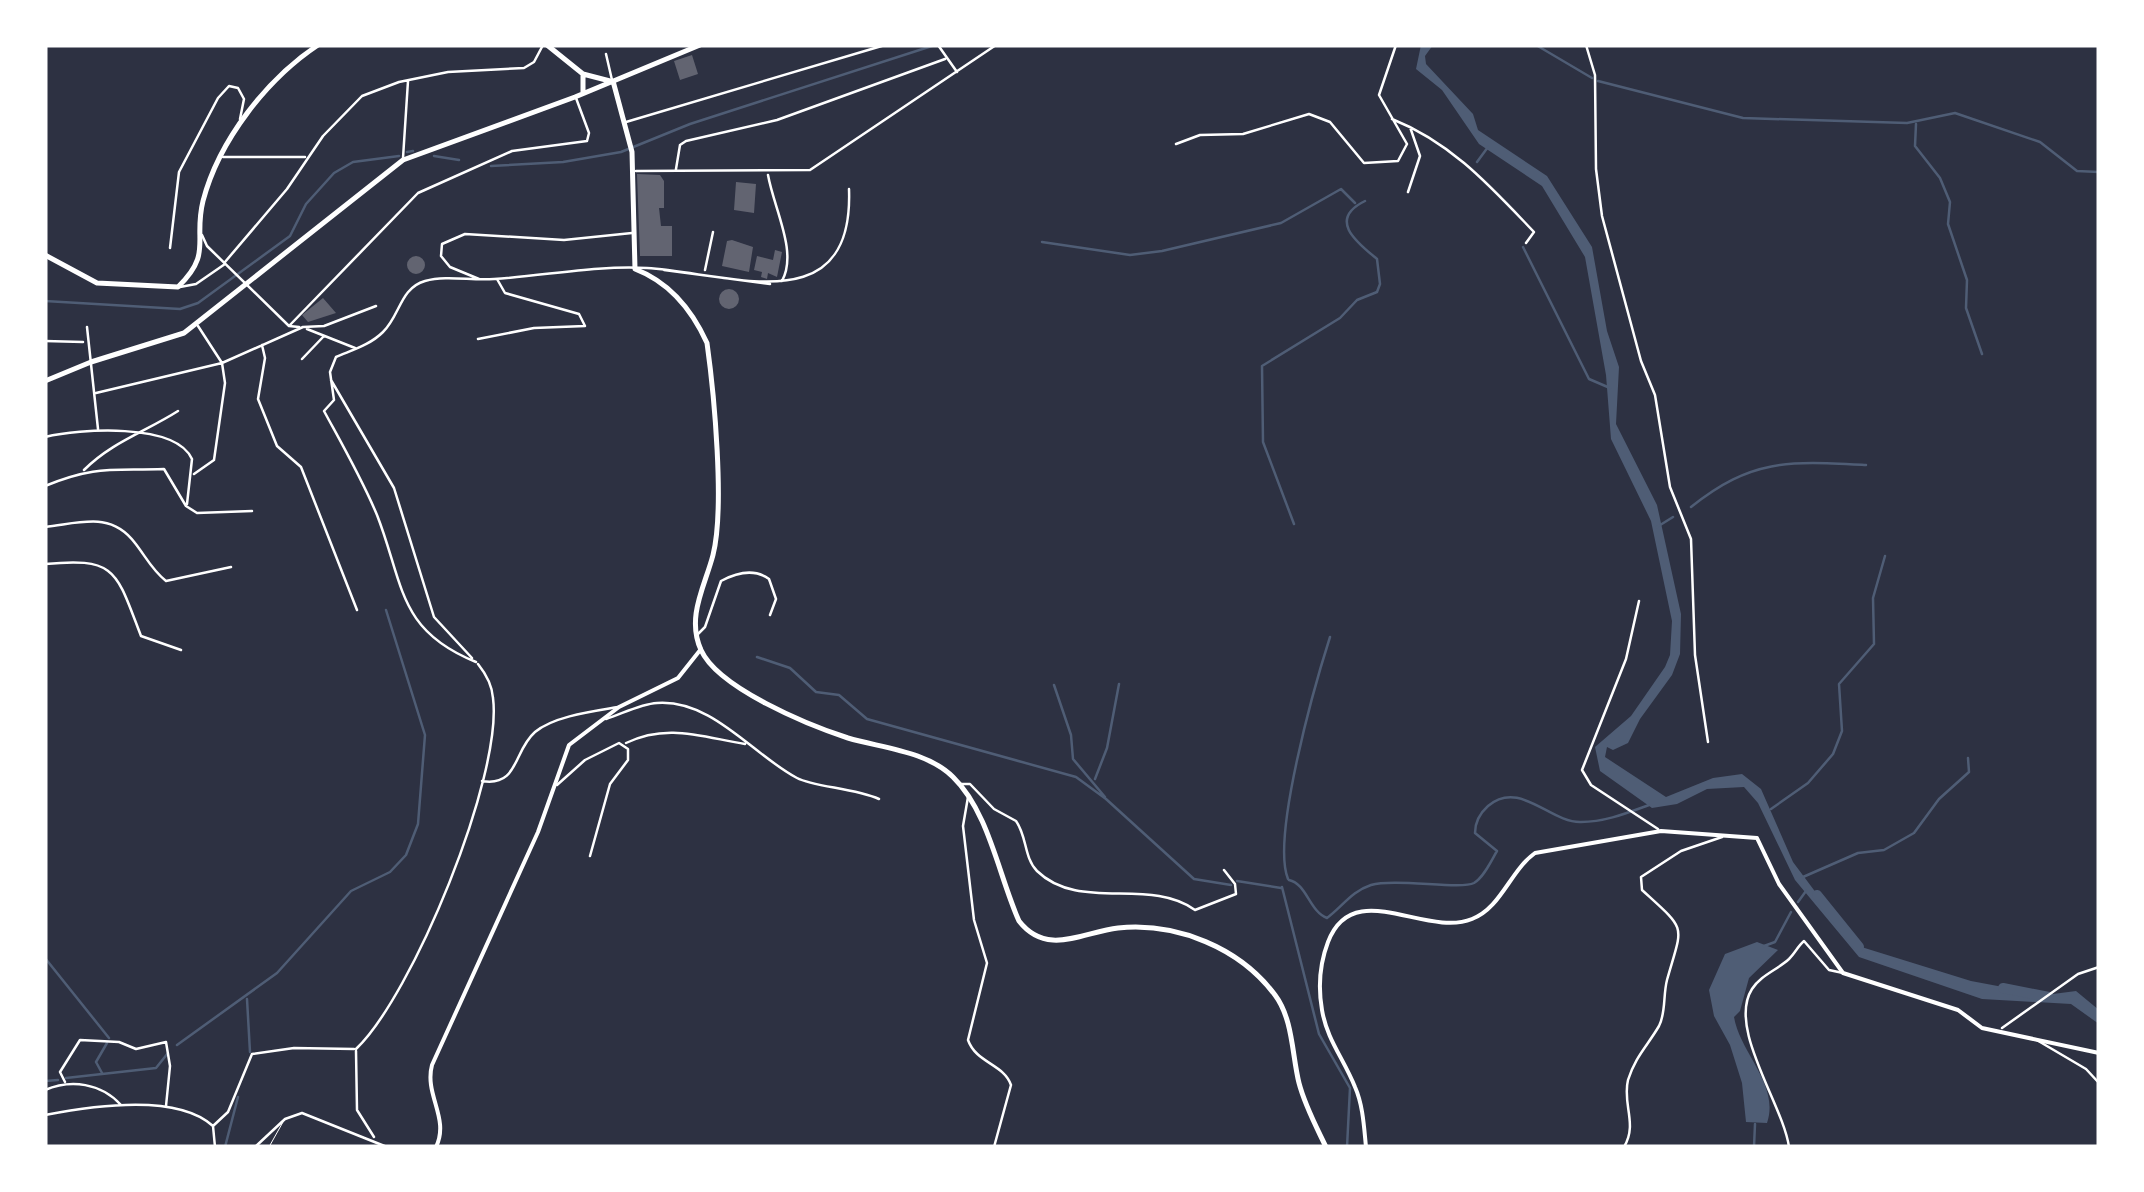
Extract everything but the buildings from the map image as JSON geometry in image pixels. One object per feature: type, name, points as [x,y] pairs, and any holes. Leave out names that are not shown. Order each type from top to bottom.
[{"type":"main road","points":[[45,255],[97,284],[178,287],[201,258],[204,198],[235,134],[262,93],[318,45]]},
{"type":"main road","points":[[545,45],[583,74],[613,81]]},
{"type":"main road","points":[[45,382],[91,362],[168,341],[197,324],[403,160],[576,97],[695,46]]},
{"type":"main road","points":[[583,74],[583,93]]},
{"type":"main road","points":[[613,81],[632,152],[636,269],[662,281],[694,316],[706,343],[718,532],[698,602],[696,635],[701,650],[730,683],[814,724],[929,761],[960,784],[1019,921],[1034,936],[1063,941],[1118,928],[1164,930],[1219,947],[1257,976],[1283,1009],[1300,1088],[1326,1147]]},
{"type":"street","points":[[178,287],[196,284],[226,263],[353,102],[372,90],[408,80],[474,68],[524,68],[534,62],[545,45]]},
{"type":"street","points":[[625,122],[885,45]]},
{"type":"street","points":[[634,171],[802,172],[838,155],[996,45]]},
{"type":"street","points":[[1176,144],[1200,135],[1242,134],[1298,114],[1310,114],[1330,122],[1362,162],[1378,165],[1398,161],[1406,152],[1405,137],[1378,95],[1396,45]]},
{"type":"street","points":[[1586,45],[1595,76],[1596,168],[1602,216],[1641,361],[1655,395],[1670,487],[1691,538],[1695,655],[1708,742]]},
{"type":"street","points":[[939,47],[956,72]]},
{"type":"street","points":[[606,54],[613,81]]},
{"type":"street","points":[[676,171],[683,142],[777,120],[944,59]]},
{"type":"street","points":[[403,160],[408,80]]},
{"type":"street","points":[[170,248],[179,172],[218,98],[229,86],[238,88],[244,99],[235,134]]},
{"type":"street","points":[[288,326],[418,193],[512,151],[587,141],[589,133],[576,97]]},
{"type":"street","points":[[1390,119],[1409,126],[1468,163],[1534,232],[1526,243]]},
{"type":"street","points":[[1408,192],[1420,156],[1409,126]]},
{"type":"street","points":[[223,157],[306,157]]},
{"type":"street","points":[[768,173],[775,214],[790,251],[789,268],[781,282]]},
{"type":"street","points":[[476,662],[436,643],[404,601],[377,516],[324,411],[334,400],[330,379],[336,357],[383,332],[414,285],[432,279],[480,280],[636,269],[781,282],[837,255],[849,227],[848,189]]},
{"type":"street","points":[[705,275],[713,232]]},
{"type":"street","points":[[480,280],[450,266],[440,256],[442,244],[465,234],[564,240],[634,233]]},
{"type":"street","points":[[202,234],[207,246],[288,326],[324,326],[376,306]]},
{"type":"street","points":[[478,339],[534,328],[586,326],[580,314],[505,293],[496,279]]},
{"type":"street","points":[[193,475],[211,462],[225,384],[222,364],[197,324]]},
{"type":"street","points":[[87,327],[98,430]]},
{"type":"street","points":[[96,393],[222,364],[303,327],[356,348]]},
{"type":"street","points":[[302,360],[324,335]]},
{"type":"street","points":[[45,341],[86,342]]},
{"type":"street","points":[[262,345],[265,358],[258,399],[277,446],[300,466],[357,610]]},
{"type":"street","points":[[212,1126],[228,1112],[252,1054],[294,1048],[356,1049],[378,1028],[441,903],[481,781],[494,707],[486,675],[445,634],[434,617],[394,488],[330,379]]},
{"type":"street","points":[[82,472],[118,440],[142,434],[178,411]]},
{"type":"street","points":[[45,438],[98,430],[168,438],[188,450],[193,475],[186,506]]},
{"type":"street","points":[[45,486],[82,472],[137,466],[164,469],[186,506],[213,516],[252,512]]},
{"type":"street","points":[[45,528],[105,520],[119,524],[154,572],[166,581],[231,568]]},
{"type":"street","points":[[45,564],[92,560],[112,573],[142,636],[181,650]]},
{"type":"street","points":[[696,635],[705,626],[721,582],[741,573],[752,572],[769,579],[776,599],[770,615]]},
{"type":"street","points":[[1638,601],[1626,660],[1582,770],[1591,785],[1661,831]]},
{"type":"street","points":[[436,1147],[442,1128],[430,1087],[432,1065],[538,832],[569,745],[619,707],[678,678],[701,650]]},
{"type":"street","points":[[595,723],[654,702],[670,703],[694,710],[798,779],[842,786],[879,799]]},
{"type":"street","points":[[481,781],[493,783],[510,776],[529,740],[542,728],[619,707]]},
{"type":"street","points":[[552,789],[584,760],[646,734],[671,730],[749,744]]},
{"type":"street","points":[[590,856],[610,784],[628,760],[625,743]]},
{"type":"street","points":[[960,784],[970,784],[994,809],[1016,821],[1031,864],[1057,885],[1154,895],[1184,902],[1194,910],[1236,894],[1235,884],[1224,870]]},
{"type":"street","points":[[968,796],[962,826],[974,920],[987,962],[968,1040],[973,1052],[1003,1072],[1011,1085],[994,1147]]},
{"type":"street","points":[[1366,1147],[1358,1094],[1330,1042],[1321,1004],[1322,960],[1330,936],[1343,919],[1364,908],[1461,923],[1489,908],[1535,853],[1661,831],[1733,834],[1756,838],[1779,884],[1844,973]]},
{"type":"street","points":[[1624,1147],[1631,1130],[1626,1096],[1630,1075],[1638,1054],[1660,1024],[1668,977],[1681,942],[1680,931],[1665,909],[1642,890],[1642,878],[1681,851],[1733,834]]},
{"type":"street","points":[[1789,1147],[1784,1122],[1750,1040],[1748,998],[1761,979],[1792,956],[1804,941],[1828,970],[1952,1007],[1982,1028],[2002,1028],[2099,1053]]},
{"type":"street","points":[[2002,1028],[2086,970],[2099,967]]},
{"type":"street","points":[[2034,1038],[2086,1068],[2099,1083]]},
{"type":"street","points":[[65,1082],[60,1072],[80,1040],[119,1042],[136,1049],[166,1042],[170,1066],[166,1106]]},
{"type":"street","points":[[356,1049],[356,1110],[376,1140]]},
{"type":"street","points":[[45,1090],[65,1082],[90,1086],[122,1106]]},
{"type":"street","points":[[45,1115],[122,1106],[166,1106],[198,1112],[212,1126],[215,1147]]},
{"type":"street","points":[[255,1147],[284,1119],[302,1113],[387,1147]]},
{"type":"lane","points":[[269,1147],[284,1119]]},
{"type":"water","points":[[1421,45],[1433,45],[1425,56],[1426,64],[1473,114],[1478,130],[1547,176],[1592,247],[1607,331],[1619,367],[1616,424],[1657,505],[1681,614],[1680,654],[1672,675],[1628,743],[1613,750],[1607,747],[1605,757],[1666,797],[1713,778],[1742,774],[1761,789],[1793,862],[1855,945],[1971,981],[2019,990],[2031,997],[2076,991],[2099,1010],[2099,1024],[2071,1004],[1982,999],[1859,957],[1795,880],[1758,803],[1744,787],[1707,789],[1677,804],[1652,808],[1600,771],[1595,747],[1631,716],[1670,655],[1672,621],[1651,521],[1611,439],[1606,375],[1585,257],[1542,186],[1479,144],[1442,90],[1416,69]]},
{"type":"water","points":[[1757,942],[1778,950],[1749,978],[1740,1011],[1734,1017],[1764,1082],[1770,1109],[1767,1123],[1746,1122],[1742,1083],[1730,1045],[1714,1016],[1709,990],[1725,954]]},
{"type":"waterway","points":[[491,166],[563,162],[621,152],[690,124],[935,45]]},
{"type":"waterway","points":[[1536,45],[1592,78]]},
{"type":"waterway","points":[[1598,81],[1743,118],[1907,123],[1955,113],[2040,142],[2077,171],[2099,172]]},
{"type":"waterway","points":[[1916,124],[1915,146],[1940,178],[1950,202],[1948,224],[1967,280],[1966,308],[1982,354]]},
{"type":"waterway","points":[[1477,162],[1488,147]]},
{"type":"waterway","points":[[407,152],[413,151]]},
{"type":"waterway","points":[[45,301],[180,309],[198,303],[290,236],[306,204],[334,173],[353,162],[399,156]]},
{"type":"waterway","points":[[434,156],[459,160]]},
{"type":"waterway","points":[[1042,242],[1130,255],[1281,223],[1341,189],[1355,203]]},
{"type":"waterway","points":[[1294,524],[1263,442],[1262,366],[1340,318],[1357,300],[1377,292],[1377,259],[1355,239],[1347,224],[1354,208],[1365,201]]},
{"type":"waterway","points":[[1523,247],[1589,379],[1610,388]]},
{"type":"waterway","points":[[1691,507],[1733,479],[1773,466],[1866,465]]},
{"type":"waterway","points":[[1657,527],[1673,517]]},
{"type":"waterway","points":[[1771,809],[1808,783],[1833,754],[1842,731],[1839,684],[1874,644],[1873,598],[1885,556]]},
{"type":"waterway","points":[[177,1045],[277,973],[351,891],[390,872],[406,855],[418,824],[425,735],[386,610]]},
{"type":"waterway","points":[[1288,879],[1284,859],[1290,797],[1330,637]]},
{"type":"waterway","points":[[757,657],[790,668],[816,692],[839,695],[867,719],[1076,777],[1194,879],[1231,885]]},
{"type":"waterway","points":[[1095,779],[1107,748],[1119,684]]},
{"type":"waterway","points":[[1054,685],[1071,735],[1073,759],[1105,797]]},
{"type":"waterway","points":[[1803,877],[1858,853],[1884,850],[1914,833],[1939,799],[1969,772],[1968,758]]},
{"type":"waterway","points":[[1289,880],[1327,918],[1371,885],[1474,883],[1497,851],[1475,833],[1477,822],[1485,809],[1500,799],[1523,799],[1581,822],[1607,819],[1649,805]]},
{"type":"waterway","points":[[1237,881],[1281,888]]},
{"type":"waterway","points":[[1282,887],[1319,1034],[1350,1088],[1347,1147]]},
{"type":"waterway","points":[[1798,902],[1806,891]]},
{"type":"waterway","points":[[1817,895],[1859,947]]},
{"type":"waterway","points":[[1764,946],[1775,942],[1791,912]]},
{"type":"waterway","points":[[45,958],[109,1038]]},
{"type":"waterway","points":[[2003,988],[2049,997]]},
{"type":"waterway","points":[[247,999],[250,1052]]},
{"type":"waterway","points":[[102,1073],[96,1062],[107,1043]]},
{"type":"waterway","points":[[66,1078],[156,1068],[168,1053]]},
{"type":"waterway","points":[[45,1081],[58,1080]]},
{"type":"waterway","points":[[225,1147],[238,1097]]},
{"type":"waterway","points":[[1754,1147],[1755,1124]]}]
